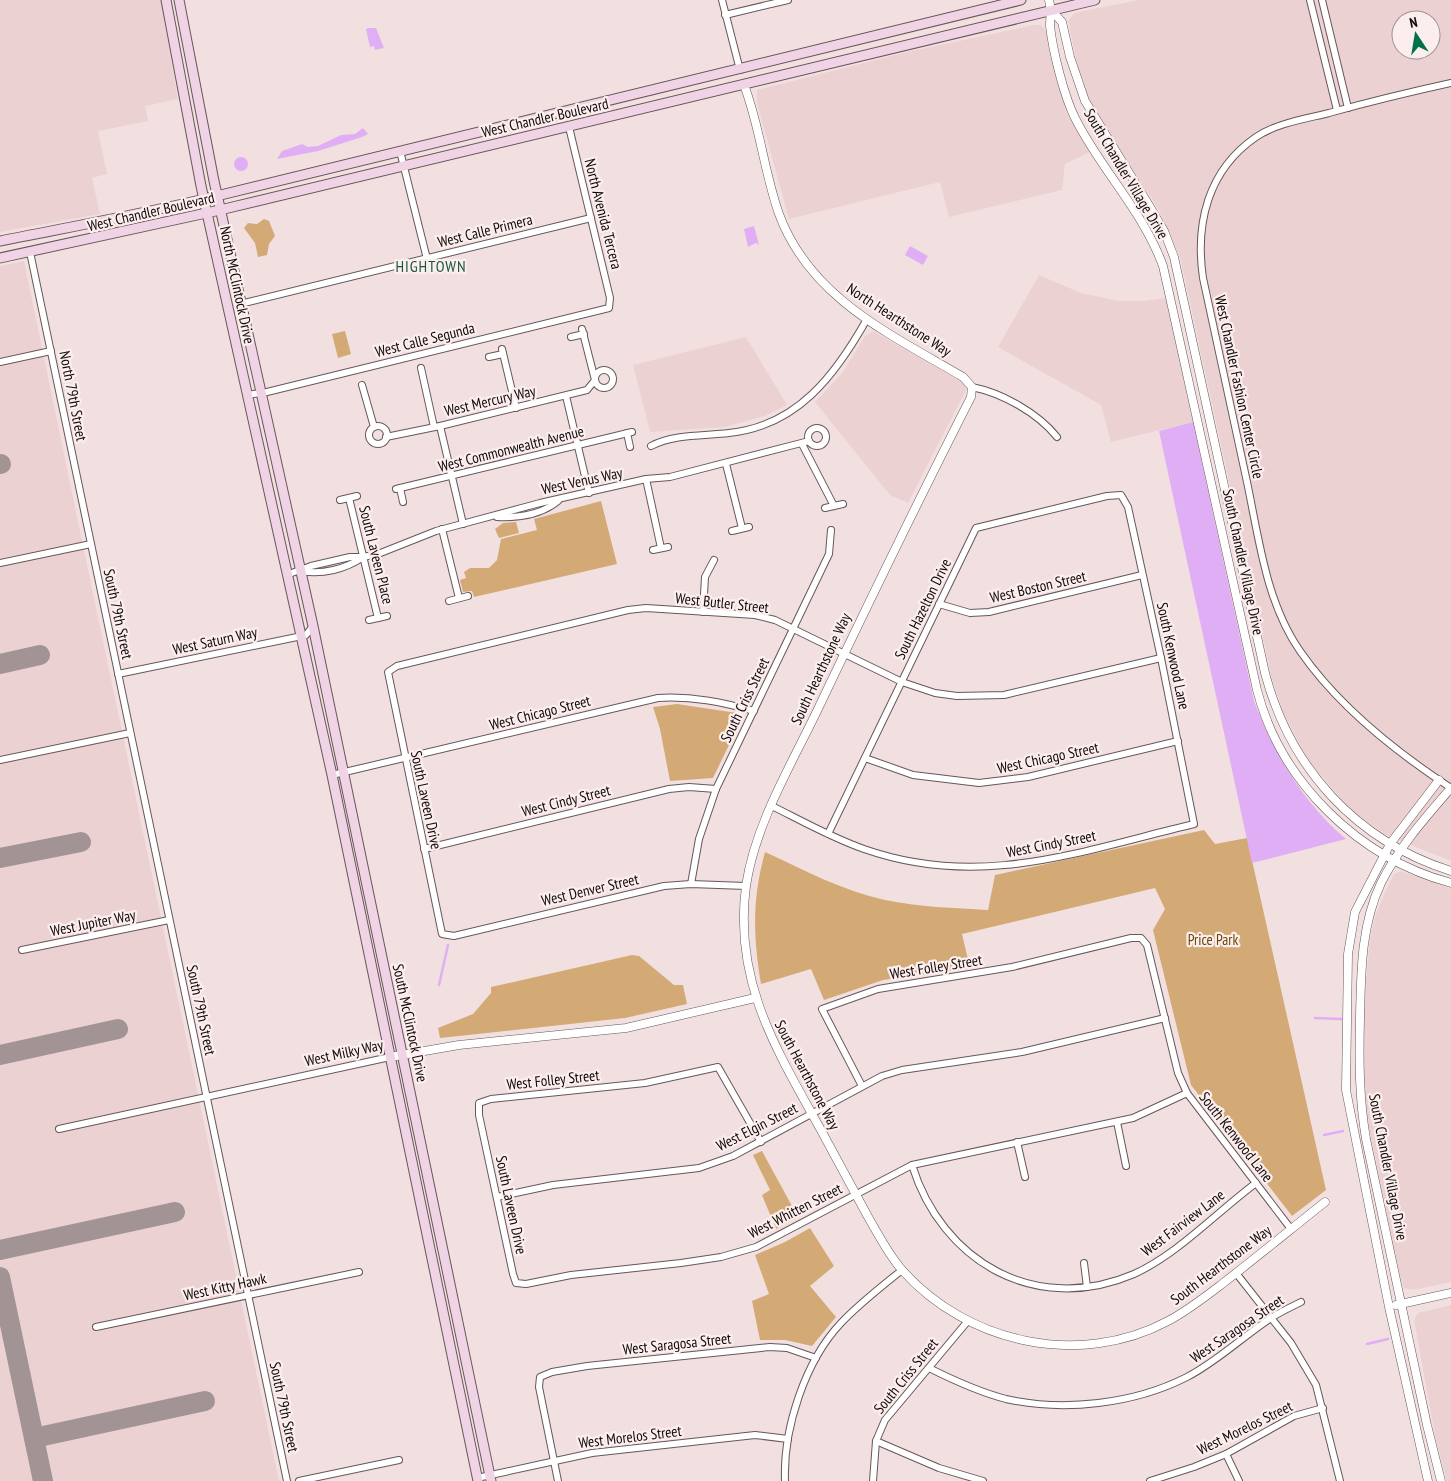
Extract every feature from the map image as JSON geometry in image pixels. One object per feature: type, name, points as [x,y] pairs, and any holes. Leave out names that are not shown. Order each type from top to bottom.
[{"type":"main road","name":"North McClintock Drive","points":[[166,0],[204,199],[289,574]]},
{"type":"main road","name":"North McClintock Drive","points":[[180,0],[217,196],[301,571]]},
{"type":"main road","name":"West Chandler Boulevard","points":[[0,258],[207,213],[569,127],[1020,0]]},
{"type":"main road","name":"West Chandler Boulevard","points":[[0,241],[204,199],[400,151],[1095,0]]},
{"type":"main road","name":"South McClintock Drive","points":[[301,571],[491,1478]]},
{"type":"main road","name":"South McClintock Drive","points":[[289,574],[477,1479]]},
{"type":"street","points":[[722,0],[742,77]]},
{"type":"street","points":[[725,15],[788,0]]},
{"type":"street","points":[[1049,0],[1052,10]]},
{"type":"street","points":[[1310,0],[1338,110]]},
{"type":"street","points":[[1322,0],[1348,108]]},
{"type":"street","name":"South Chandler Village Drive","points":[[1052,10],[1062,22],[1082,94],[1098,124],[1160,223],[1174,257],[1263,664],[1281,721],[1307,768],[1328,795],[1362,826],[1395,847]]},
{"type":"street","name":"South Chandler Village Drive","points":[[1052,10],[1050,25],[1069,103],[1081,129],[1149,235],[1163,266],[1264,715],[1287,760],[1314,796],[1339,822],[1389,858]]},
{"type":"street","name":"North Hearthstone Way","points":[[742,77],[777,208],[792,243],[824,285],[867,319],[963,376],[972,387]]},
{"type":"street","name":"West Chandler Fashion Center Circle","points":[[1451,82],[1287,123],[1257,136],[1230,160],[1212,188],[1206,204],[1200,232],[1200,260],[1266,571],[1286,624],[1300,651],[1338,696],[1402,753],[1451,788]]},
{"type":"street","points":[[1069,103],[1082,94]]},
{"type":"street","name":"North Avenida Tercera","points":[[569,127],[610,298],[609,308]]},
{"type":"street","points":[[400,151],[427,259]]},
{"type":"street","name":"West Calle Primera","points":[[240,304],[591,218]]},
{"type":"street","name":"North 79th Street","points":[[30,252],[91,544]]},
{"type":"street","name":"West Calle Segunda","points":[[247,395],[609,308]]},
{"type":"street","points":[[651,446],[671,438],[740,432],[778,418],[807,399],[830,378],[844,360],[867,319]]},
{"type":"street","name":"West Mercury Way","points":[[374,427],[369,434],[373,442],[381,443],[386,436],[437,427],[587,390],[595,380],[583,331],[570,337]]},
{"type":"street","points":[[0,362],[51,351]]},
{"type":"street","points":[[489,357],[502,351],[516,408]]},
{"type":"street","points":[[289,574],[342,558],[363,557],[392,549],[442,529],[463,524],[421,368]]},
{"type":"street","points":[[362,385],[374,427],[384,429],[386,436]]},
{"type":"street","points":[[972,387],[990,390],[1045,422],[1057,436]]},
{"type":"street","name":"South Hearthstone Way","points":[[972,387],[971,397],[844,654],[758,838],[746,886],[745,937],[749,973],[756,998],[775,1048],[879,1236],[902,1270],[926,1293],[967,1322],[997,1334],[1030,1342],[1070,1346],[1102,1342],[1135,1334],[1168,1322],[1236,1274],[1325,1202]]},
{"type":"street","points":[[566,396],[589,493]]},
{"type":"street","name":"West Commonwealth Avenue","points":[[403,502],[398,489],[629,432],[630,447]]},
{"type":"street","name":"West Venus Way","points":[[463,524],[492,516],[520,517],[536,513],[559,500],[646,479],[670,477],[810,442]]},
{"type":"street","points":[[802,444],[834,506]]},
{"type":"street","points":[[726,464],[742,528]]},
{"type":"street","points":[[646,479],[660,548]]},
{"type":"street","name":"South Kenwood Lane","points":[[1121,495],[1128,507],[1161,658],[1194,824]]},
{"type":"street","name":"South Hazelton Drive","points":[[828,834],[976,528],[1107,496],[1121,495]]},
{"type":"street","points":[[340,500],[357,496]]},
{"type":"street","name":"South Laveen Place","points":[[349,498],[378,618]]},
{"type":"street","points":[[825,508],[843,504]]},
{"type":"street","points":[[732,531],[749,526]]},
{"type":"street","points":[[442,529],[459,598]]},
{"type":"street","name":"South Criss Street","points":[[691,884],[699,839],[716,789],[829,554],[831,530]]},
{"type":"street","points":[[0,563],[91,544]]},
{"type":"street","name":"South 79th Street","points":[[91,544],[287,1481]]},
{"type":"street","points":[[653,550],[668,547]]},
{"type":"street","points":[[301,571],[314,573],[344,567],[352,565],[363,557]]},
{"type":"street","points":[[342,558],[344,567]]},
{"type":"street","points":[[703,612],[705,577],[714,560]]},
{"type":"street","name":"West Boston Street","points":[[939,604],[970,613],[989,612],[1142,575]]},
{"type":"street","points":[[449,600],[468,596]]},
{"type":"street","name":"West Butler Street","points":[[388,672],[397,666],[628,610],[646,608],[755,615],[775,620],[902,682],[934,693],[990,697],[1161,658]]},
{"type":"street","points":[[369,620],[387,616]]},
{"type":"street","points":[[302,636],[306,635],[313,626]]},
{"type":"street","name":"West Saturn Way","points":[[118,674],[302,636]]},
{"type":"street","name":"South Laveen Drive","points":[[388,672],[442,934]]},
{"type":"street","name":"West Chicago Street","points":[[332,775],[658,698],[682,696],[713,699],[754,710]]},
{"type":"street","points":[[0,760],[130,732]]},
{"type":"street","name":"West Chicago Street","points":[[865,758],[913,776],[979,783],[1028,777],[1178,741]]},
{"type":"street","name":"South Chandler Village Drive","points":[[1428,1481],[1389,1307],[1346,1090],[1350,931],[1359,904],[1439,780]]},
{"type":"street","name":"West Cindy Street","points":[[424,849],[670,789],[689,787],[716,789]]},
{"type":"street","name":"South Chandler Village Drive","points":[[1441,1481],[1401,1304],[1363,1122],[1359,1062],[1361,969],[1365,936],[1389,858],[1395,847],[1451,788]]},
{"type":"street","name":"West Cindy Street","points":[[772,806],[828,834],[882,855],[965,868],[1001,867],[1048,861],[1194,824]]},
{"type":"street","points":[[1395,847],[1451,870]]},
{"type":"street","points":[[1389,858],[1451,884]]},
{"type":"street","name":"West Denver Street","points":[[442,934],[454,936],[639,891],[691,884],[746,886]]},
{"type":"street","name":"West Jupiter Way","points":[[22,950],[170,920]]},
{"type":"street","name":"West Folley Street","points":[[862,1086],[822,1009],[878,989],[1012,968],[1131,938],[1141,938]]},
{"type":"street","name":"South Kenwood Lane","points":[[1141,938],[1147,945],[1178,1073],[1186,1094],[1291,1229]]},
{"type":"street","name":"West Milky Way","points":[[59,1129],[390,1057],[452,1046],[626,1028],[756,998]]},
{"type":"street","name":"West Elgin Street","points":[[497,1197],[553,1185],[699,1168],[733,1156],[761,1142],[882,1076],[902,1070],[1022,1052],[1165,1018]]},
{"type":"street","name":"West Folley Street","points":[[479,1103],[491,1099],[645,1083],[718,1067],[724,1072],[761,1142]]},
{"type":"street","name":"West Whitten Street","points":[[516,1282],[526,1284],[571,1275],[681,1263],[756,1247],[912,1165],[1117,1122],[1148,1113],[1186,1094]]},
{"type":"street","name":"South Laveen Drive","points":[[479,1103],[479,1115],[516,1282]]},
{"type":"street","points":[[1117,1122],[1126,1166]]},
{"type":"street","points":[[1017,1142],[1025,1177]]},
{"type":"street","name":"West Fairview Lane","points":[[912,1165],[926,1202],[944,1229],[962,1248],[982,1263],[1018,1281],[1047,1286],[1087,1287],[1120,1279],[1154,1262],[1256,1183]]},
{"type":"street","points":[[1084,1263],[1087,1287]]},
{"type":"street","points":[[785,1481],[788,1438],[795,1409],[816,1358],[840,1324],[902,1270]]},
{"type":"street","name":"West Kitty Hawk","points":[[96,1327],[358,1272]]},
{"type":"street","points":[[1236,1274],[1306,1365],[1316,1384],[1340,1481]]},
{"type":"street","points":[[1389,1307],[1451,1293]]},
{"type":"street","name":"West Saragosa Street","points":[[929,1368],[957,1382],[1005,1398],[1042,1404],[1087,1404],[1135,1395],[1186,1377],[1224,1354],[1270,1318],[1301,1302]]},
{"type":"street","name":"South Criss Street","points":[[873,1481],[876,1441],[885,1420],[967,1322]]},
{"type":"street","name":"West Saragosa Street","points":[[555,1460],[539,1387],[540,1377],[552,1372],[587,1366],[770,1347],[787,1348],[816,1358]]},
{"type":"street","name":"West Morelos Street","points":[[1150,1481],[1194,1467],[1226,1454],[1294,1416],[1322,1408]]},
{"type":"street","name":"West Morelos Street","points":[[477,1479],[491,1478],[555,1460],[592,1453],[755,1435],[788,1438]]},
{"type":"street","points":[[876,1441],[939,1468],[983,1481]]},
{"type":"street","points":[[1226,1454],[1239,1481]]},
{"type":"street","points":[[299,1481],[399,1460]]},
{"type":"street","points":[[555,1460],[558,1481]]},
{"type":"shaded area","points":[[0,0],[161,0],[178,99],[145,106],[148,121],[98,131],[107,174],[92,178],[100,214],[0,232]]},
{"type":"shaded area","points":[[1139,0],[1451,0],[1451,861],[1386,835],[1352,811],[1309,762],[1283,712],[1272,679],[1180,257],[1159,210],[1099,118],[1089,99],[1077,63],[1068,21],[1074,13]]},
{"type":"shaded area","points":[[1041,25],[1046,31],[1066,112],[1090,152],[1065,164],[1062,190],[949,217],[940,182],[789,219],[757,103],[757,90],[907,52]]},
{"type":"shaded area","points":[[376,28],[384,48],[375,50],[374,46],[370,47],[366,29]]},
{"type":"shaded area","points":[[363,128],[368,134],[362,137],[318,151],[277,159],[282,151],[302,144],[308,147],[318,146],[341,135],[355,134]]},
{"type":"shaded area","points":[[238,157],[244,157],[248,164],[244,171],[238,171],[234,167],[234,161]]},
{"type":"shaded area","points":[[754,226],[759,245],[756,243],[748,247],[744,229]]},
{"type":"shaded area","points":[[910,246],[928,256],[923,265],[905,255]]},
{"type":"shaded area","points":[[24,261],[279,1481],[0,1481],[0,266]]},
{"type":"shaded area","points":[[1039,275],[1081,293],[1119,301],[1167,298],[1193,422],[1111,442],[1101,405],[998,347]]},
{"type":"shaded area","points":[[873,331],[965,385],[966,390],[908,503],[890,495],[815,402],[843,372],[865,336]]},
{"type":"shaded area","points":[[746,337],[787,405],[765,416],[725,427],[650,432],[633,365]]},
{"type":"shaded area","points":[[1193,422],[1254,701],[1271,739],[1291,776],[1316,810],[1346,839],[1252,863],[1159,431]]},
{"type":"shaded area","points":[[1401,871],[1451,889],[1451,1282],[1413,1290],[1404,1288],[1400,1276],[1364,1104],[1363,1077],[1364,1000],[1370,939],[1375,917],[1385,892],[1394,874]]},
{"type":"shaded area","points":[[1451,1305],[1451,1481],[1447,1481],[1436,1441],[1414,1320],[1418,1313]]},
{"type":"green space","points":[[264,219],[269,221],[275,236],[269,244],[267,255],[258,257],[255,243],[244,228],[248,223],[257,224]]},
{"type":"green space","points":[[345,331],[351,354],[338,358],[332,334]]},
{"type":"green space","points":[[601,501],[617,564],[474,597],[472,591],[463,592],[460,580],[466,578],[464,572],[470,568],[489,568],[497,560],[501,539],[537,530],[534,519]]},
{"type":"green space","points":[[516,522],[519,533],[499,538],[495,529],[503,523]]},
{"type":"green space","points":[[677,704],[737,713],[742,718],[713,778],[670,781],[660,729],[653,707]]},
{"type":"green space","name":"Price Park","points":[[1204,830],[1215,844],[1247,838],[1326,1190],[1292,1216],[1191,1085],[1153,930],[1165,909],[1155,888],[962,934],[970,968],[883,980],[824,1000],[811,969],[761,984],[756,950],[755,918],[758,886],[765,852],[824,879],[869,896],[936,907],[988,910],[995,875]]},
{"type":"green space","points":[[632,955],[639,956],[674,985],[683,985],[687,1004],[625,1018],[440,1038],[438,1028],[473,1014],[491,993],[491,987]]},
{"type":"green space","points":[[762,1151],[798,1217],[776,1229],[762,1195],[770,1190],[753,1155]]},
{"type":"green space","points":[[810,1228],[834,1266],[810,1286],[836,1317],[812,1346],[785,1340],[760,1340],[752,1301],[769,1294],[755,1255],[785,1242]]},
{"type":"waterway","points":[[439,985],[448,945]]},
{"type":"waterway","points":[[1315,1018],[1341,1019]]},
{"type":"waterway","points":[[1324,1135],[1343,1131]]},
{"type":"waterway","points":[[1367,1344],[1388,1339]]},
{"type":"taxiway","points":[[0,664],[40,655]]},
{"type":"taxiway","points":[[0,858],[81,842]]},
{"type":"taxiway","points":[[0,1055],[118,1029]]},
{"type":"taxiway","points":[[0,1250],[175,1212]]},
{"type":"taxiway","points":[[0,1277],[43,1481]]},
{"type":"taxiway","points":[[34,1438],[205,1401]]},
{"type":"district","name":"HIGHTOWN","points":[[431,266]]}]
